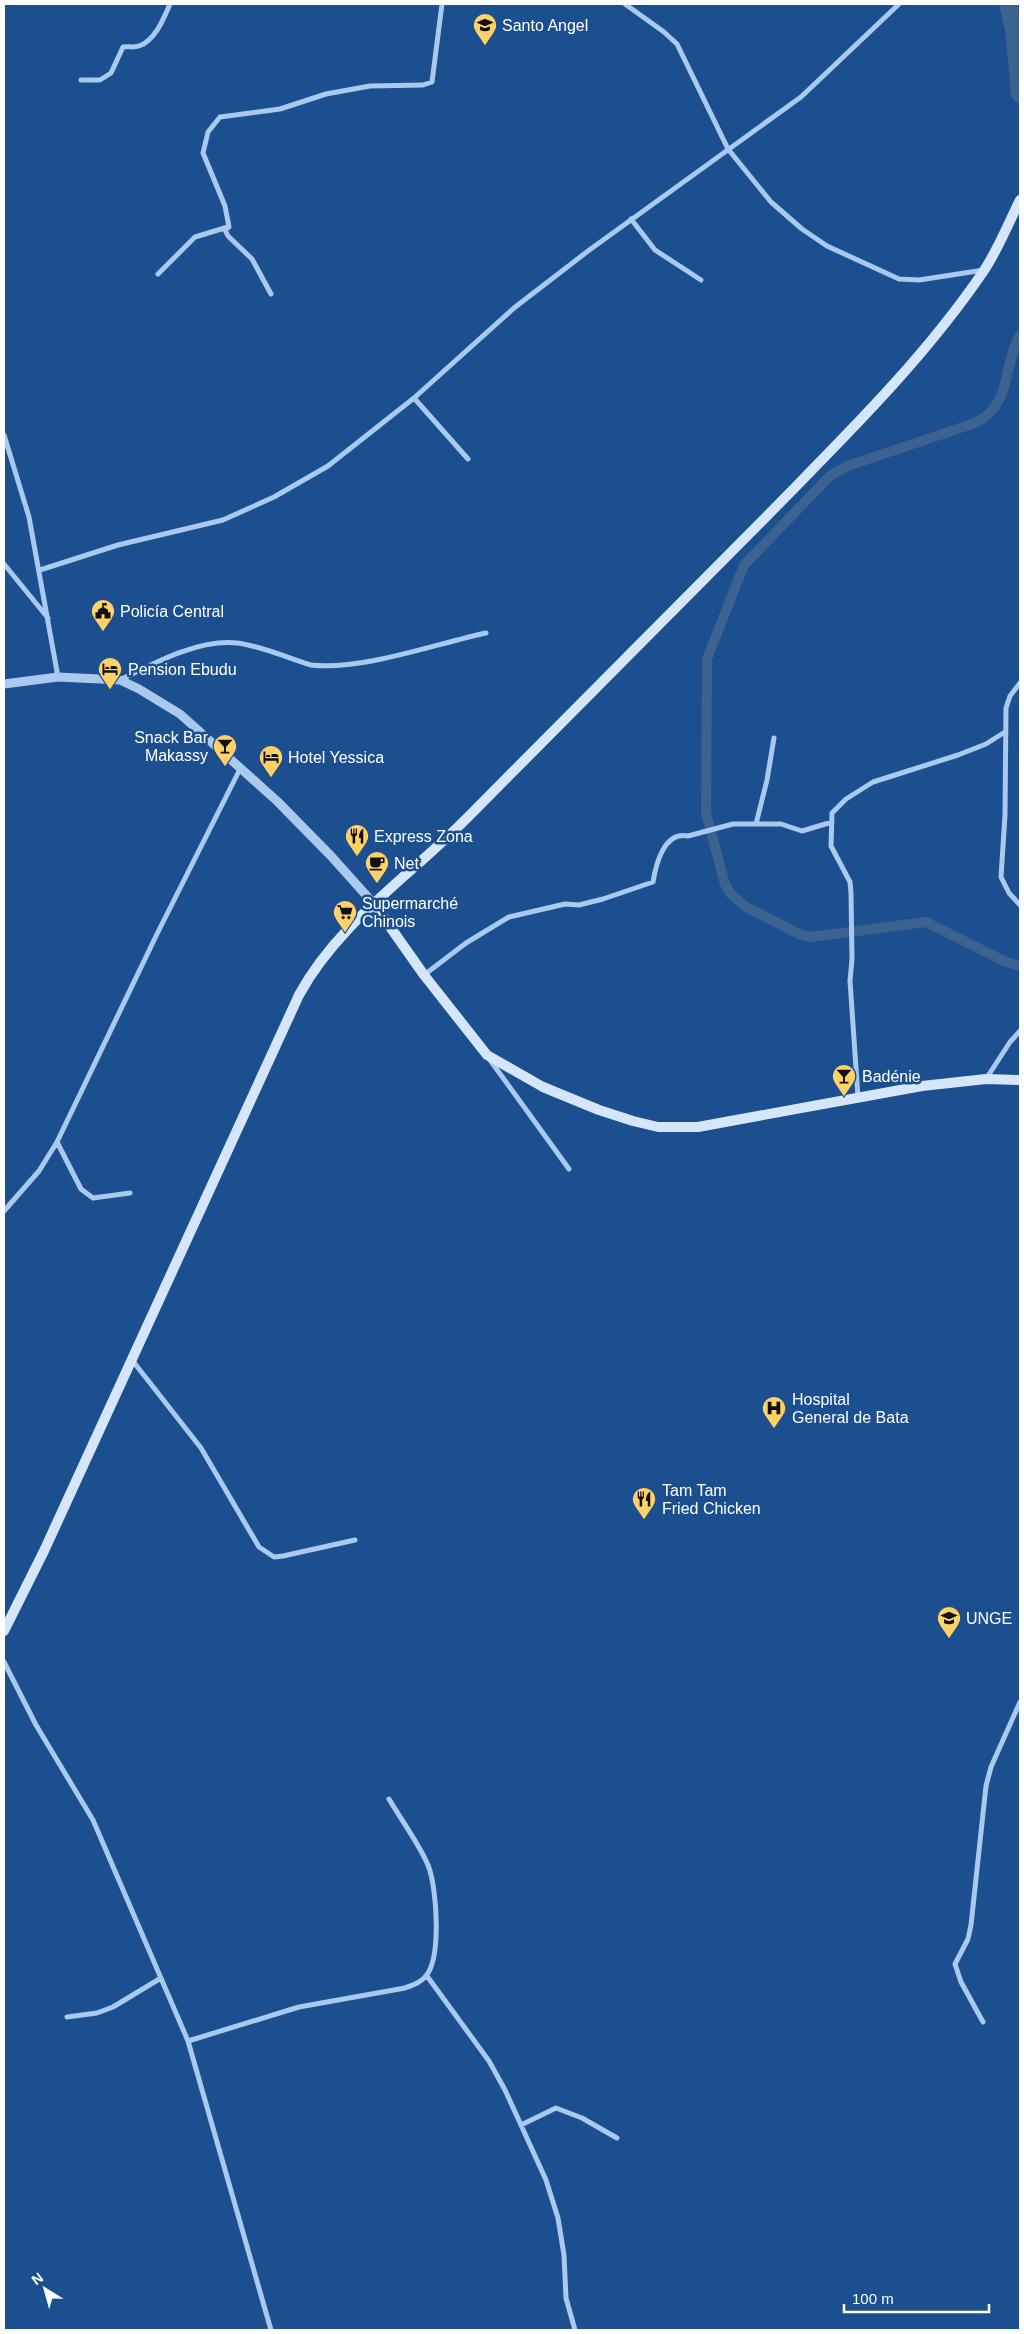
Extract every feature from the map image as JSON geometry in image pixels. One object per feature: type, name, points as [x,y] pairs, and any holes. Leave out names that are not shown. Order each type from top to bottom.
[{"type":"main road","points":[[4,1631],[44,1551],[299,996],[315,968],[336,941],[462,823],[795,487],[943,327],[985,270],[1020,200]]},
{"type":"main road","points":[[374,904],[424,975],[487,1055],[543,1087],[600,1110],[658,1127],[678,1129],[698,1127],[922,1086],[986,1079],[1020,1080]]},
{"type":"street","points":[[81,80],[100,80],[112,73],[123,47],[136,48],[145,44],[154,34],[170,4]]},
{"type":"street","points":[[229,226],[225,206],[203,153],[208,132],[214,121],[220,116],[280,109],[326,94],[370,86],[432,82],[442,4]]},
{"type":"street","points":[[626,4],[677,44],[728,149],[771,202],[802,229],[827,246],[875,270],[899,279],[919,280],[985,270]]},
{"type":"street","points":[[40,570],[118,545],[223,520],[274,496],[328,466],[414,398],[514,308],[631,219],[801,96],[899,4]]},
{"type":"street","points":[[631,219],[656,250],[701,280]]},
{"type":"street","points":[[158,274],[195,237],[229,226]]},
{"type":"street","points":[[229,226],[225,230],[228,236],[252,259],[271,294]]},
{"type":"street","points":[[414,398],[468,459]]},
{"type":"street","points":[[4,435],[29,517],[58,677]]},
{"type":"street","points":[[4,564],[48,618]]},
{"type":"street","points":[[120,680],[195,648],[213,644],[236,643],[311,665],[323,666],[372,661],[486,633]]},
{"type":"street","points":[[4,684],[58,677],[120,680],[139,689],[180,714],[306,829],[374,904]]},
{"type":"street","points":[[1020,683],[1010,696],[1006,708],[1005,815],[1001,877],[1009,893],[1020,905]]},
{"type":"street","points":[[858,1097],[850,981],[852,940],[850,882],[831,846],[832,813],[846,800],[873,782],[958,755],[986,744],[1006,732]]},
{"type":"street","points":[[756,824],[767,780],[774,738]]},
{"type":"street","points":[[4,1211],[39,1171],[57,1142],[157,934],[240,769]]},
{"type":"street","points":[[424,975],[466,943],[509,917],[564,904],[579,905],[653,882],[656,862],[670,840],[681,835],[716,830],[724,825],[781,824],[802,831],[832,822]]},
{"type":"street","points":[[986,1079],[1010,1042],[1020,1031]]},
{"type":"street","points":[[487,1055],[569,1168]]},
{"type":"street","points":[[57,1142],[86,1194],[93,1198],[130,1193]]},
{"type":"street","points":[[132,1360],[201,1448],[251,1535],[267,1554],[274,1557],[283,1556],[355,1540]]},
{"type":"street","points":[[4,1662],[36,1725],[93,1820],[188,2041],[271,2330]]},
{"type":"street","points":[[983,2022],[961,1982],[955,1964],[968,1939],[971,1925],[986,1786],[991,1767],[1020,1702]]},
{"type":"street","points":[[188,2041],[299,2007],[405,1988],[416,1984],[427,1976],[432,1963],[436,1932],[437,1909],[433,1885],[428,1866],[389,1799]]},
{"type":"street","points":[[427,1976],[489,2061],[546,2180],[558,2218],[564,2256],[566,2298],[575,2330]]},
{"type":"street","points":[[67,2017],[105,2010],[162,1978]]},
{"type":"street","points":[[521,2125],[556,2108],[582,2118],[617,2138]]},
{"type":"waterway","points":[[1008,4],[1014,28],[1020,94]]},
{"type":"waterway","points":[[1020,335],[1014,347],[1001,396],[996,406],[987,415],[975,423],[847,466],[830,476],[744,565],[707,659],[706,813],[725,884],[730,893],[746,907],[801,935],[811,937],[926,922],[1004,961],[1020,966]]},
{"type":"place","name":"Santo Angel","points":[[485,46]]},
{"type":"place","name":"Policía Central","points":[[103,632]]},
{"type":"place","name":"Pension Ebudu","points":[[110,690]]},
{"type":"place","name":"Snack Bar Makassy","points":[[225,767]]},
{"type":"place","name":"Hotel Yessica","points":[[271,778]]},
{"type":"place","name":"Express Zona","points":[[357,857]]},
{"type":"place","name":"Net","points":[[377,884]]},
{"type":"place","name":"Supermarché Chinois","points":[[345,933]]},
{"type":"place","name":"Badénie","points":[[844,1097]]},
{"type":"place","name":"Hospital General de Bata","points":[[774,1429]]},
{"type":"place","name":"Tam Tam Fried Chicken","points":[[644,1520]]},
{"type":"place","name":"UNGE","points":[[949,1639]]}]
